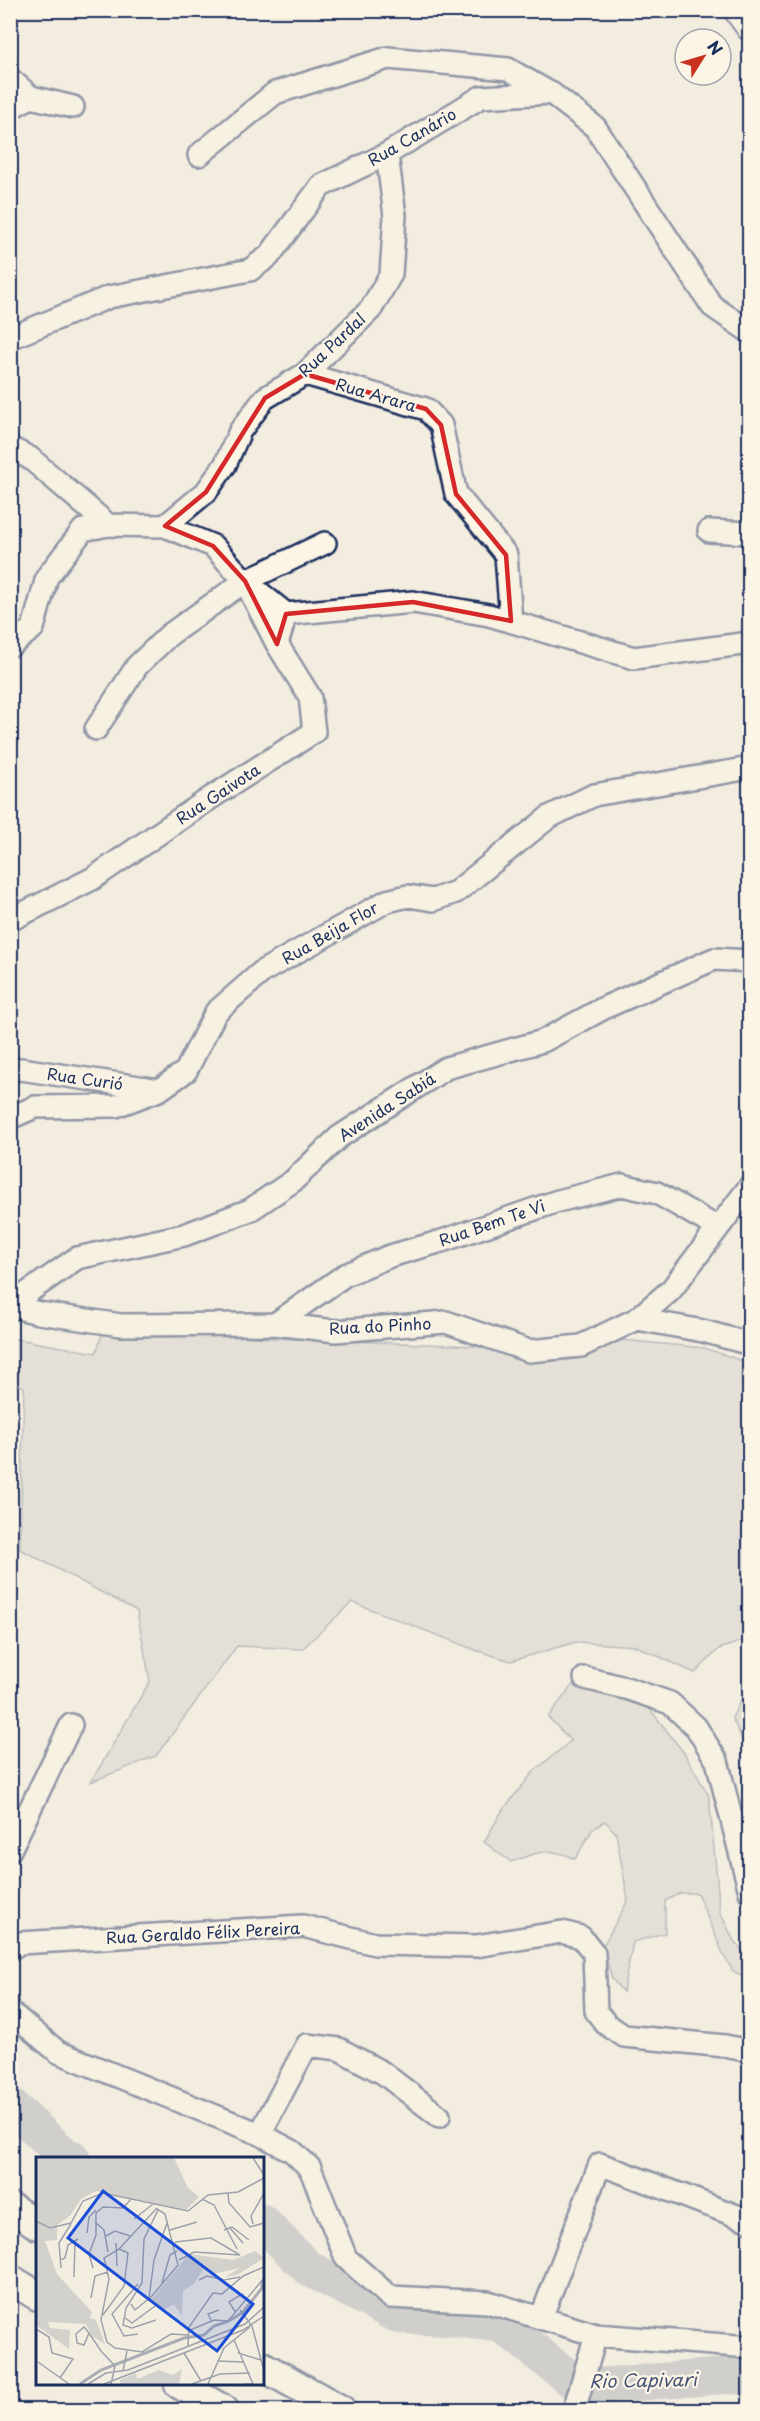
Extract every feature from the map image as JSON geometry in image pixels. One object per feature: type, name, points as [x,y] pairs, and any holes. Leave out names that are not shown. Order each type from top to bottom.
[{"type":"main road","points":[[10,2207],[36,2224]]},
{"type":"main road","points":[[10,2279],[36,2295]]},
{"type":"main road","points":[[264,2367],[341,2410]]},
{"type":"main road","points":[[181,2385],[224,2410]]},
{"type":"street","points":[[737,10],[750,28]]},
{"type":"street","points":[[199,155],[275,93],[388,58],[508,69],[550,93],[595,127],[712,306],[750,332]]},
{"type":"street","points":[[10,79],[31,96],[73,107]]},
{"type":"street","name":"Rua Canário","points":[[10,338],[109,297],[250,270],[269,256],[321,186],[387,154],[481,97],[550,93]]},
{"type":"street","points":[[10,108],[31,96]]},
{"type":"street","name":"Rua Pardal","points":[[165,526],[206,492],[225,465],[240,431],[265,398],[305,374],[371,309],[391,274],[395,216],[387,154]]},
{"type":"street","name":"Rua Arara","points":[[305,374],[426,409],[441,424],[456,494],[506,555],[512,621]]},
{"type":"street","points":[[10,448],[30,458],[108,525]]},
{"type":"street","points":[[10,646],[33,628],[47,577],[83,530],[108,525],[165,526],[213,546],[245,580],[286,614],[413,602],[489,615],[634,658],[750,644]]},
{"type":"street","points":[[709,531],[750,533]]},
{"type":"street","points":[[96,729],[137,666],[170,635],[245,580],[325,543]]},
{"type":"street","points":[[245,580],[277,644]]},
{"type":"street","points":[[277,644],[286,614]]},
{"type":"street","name":"Rua Gaivota","points":[[10,920],[92,879],[212,796],[314,732],[310,697],[277,644]]},
{"type":"street","name":"Rua Beija Flor","points":[[10,1118],[35,1107],[116,1106],[159,1090],[186,1071],[216,1012],[263,971],[387,901],[408,896],[433,900],[456,892],[549,817],[594,795],[750,768]]},
{"type":"street","name":"Avenida Sabiá","points":[[10,1305],[77,1258],[184,1235],[250,1210],[293,1181],[339,1137],[446,1068],[543,1041],[606,1007],[714,959],[750,961]]},
{"type":"street","name":"Rua Curió","points":[[10,1070],[21,1069],[159,1090]]},
{"type":"street","name":"Rua Bem Te Vi","points":[[275,1324],[345,1275],[390,1256],[442,1241],[558,1201],[622,1185],[657,1193],[718,1228]]},
{"type":"street","name":"Rua do Pinho","points":[[10,1305],[39,1313],[121,1325],[275,1324],[336,1331],[446,1322],[529,1352],[581,1346],[637,1319],[671,1290],[750,1186]]},
{"type":"street","points":[[637,1319],[703,1331],[750,1344]]},
{"type":"street","points":[[585,1678],[629,1689],[670,1703],[696,1727],[717,1761],[750,1892]]},
{"type":"street","points":[[10,1850],[71,1725]]},
{"type":"street","name":"Rua Geraldo Félix Pereira","points":[[10,1948],[20,1943],[303,1926],[375,1944],[476,1946],[562,1932],[581,1937],[594,1953],[596,2011],[606,2025],[624,2036],[725,2046],[750,2052]]},
{"type":"street","points":[[10,2012],[58,2052],[260,2134],[292,2151],[310,2168],[346,2258],[390,2297],[488,2302],[595,2338],[750,2347]]},
{"type":"street","points":[[260,2134],[307,2045],[339,2049],[383,2073],[439,2116]]},
{"type":"street","points":[[541,2318],[600,2164],[750,2221]]},
{"type":"street","points":[[575,2406],[595,2338]]},
{"type":"highlighted area","points":[[305,374],[426,409],[441,425],[456,494],[506,555],[511,621],[413,602],[286,614],[277,644],[245,581],[213,546],[165,526],[206,492],[265,398]]},
{"type":"shaded area","points":[[104,1328],[270,1338],[477,1346],[521,1359],[567,1360],[622,1340],[704,1348],[749,1363],[749,1639],[719,1649],[695,1673],[636,1646],[576,1642],[511,1661],[478,1651],[352,1602],[302,1649],[237,1646],[156,1756],[91,1782],[150,1681],[137,1611],[20,1549],[24,1387],[11,1382],[10,1338],[96,1353]]},
{"type":"shaded area","points":[[593,1670],[610,1671],[625,1677],[684,1753],[709,1796],[720,1912],[734,1941],[749,1958],[748,1979],[733,1971],[724,1956],[697,1893],[680,1893],[665,1901],[665,1933],[633,1942],[623,1992],[612,1979],[603,1946],[628,1900],[616,1833],[605,1821],[592,1830],[575,1859],[557,1853],[543,1852],[511,1862],[484,1842],[502,1811],[535,1770],[571,1741],[548,1717],[578,1678]]},
{"type":"shaded area","points":[[749,1683],[749,1754],[732,1718]]},
{"type":"waterway","name":"Rio Capivari","points":[[10,2105],[67,2157]]},
{"type":"waterway","name":"Rio Capivari","points":[[264,2224],[308,2268],[399,2316],[447,2318],[502,2325],[573,2381],[597,2386],[724,2376],[750,2377]]}]
